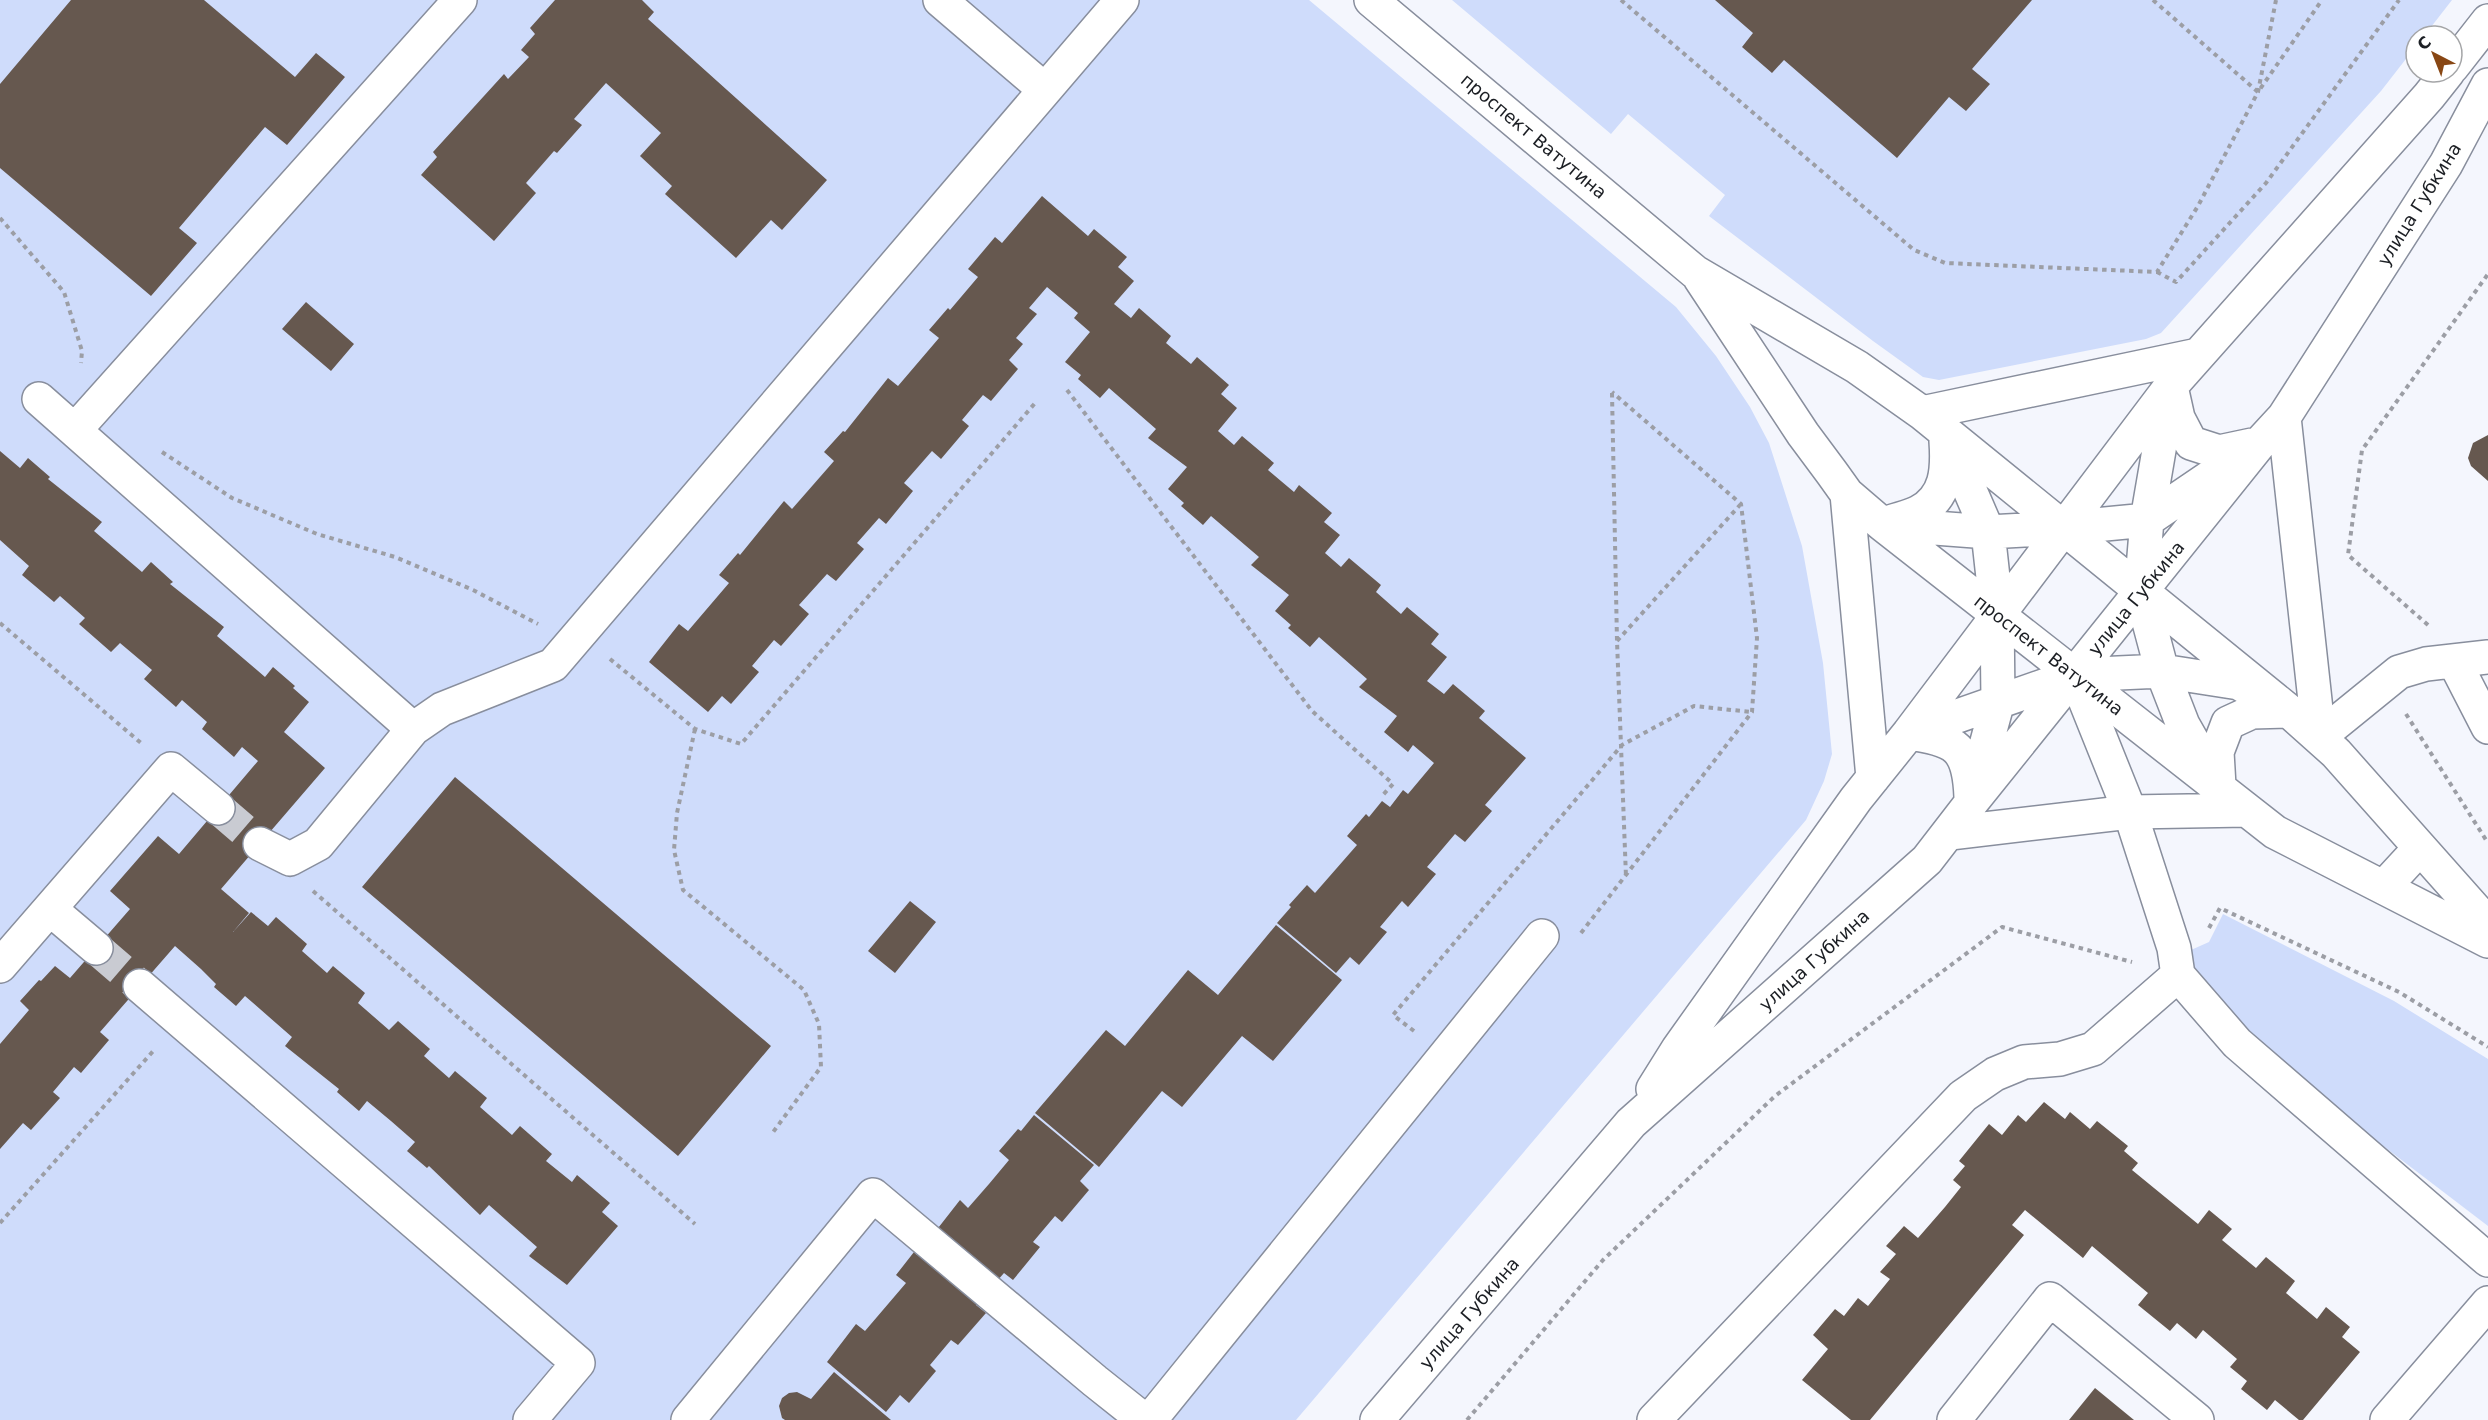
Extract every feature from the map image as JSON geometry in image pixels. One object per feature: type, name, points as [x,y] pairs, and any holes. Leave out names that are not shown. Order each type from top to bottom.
[{"type":"main road","points":[[85,419],[460,0]]},
{"type":"main road","points":[[940,0],[1045,90]]},
{"type":"main road","points":[[260,844],[290,859],[318,844],[413,729],[442,709],[553,665],[588,647],[1045,90],[1122,0]]},
{"type":"main road","name":"проспект Ватутина","points":[[1371,0],[1695,272],[1857,367],[1934,423],[2289,711],[2336,753],[2488,924]]},
{"type":"main road","points":[[2464,52],[2488,21]]},
{"type":"main road","name":"улица Губкина","points":[[1631,1123],[1678,1049],[1873,778],[1909,734],[2170,386],[2438,84]]},
{"type":"main road","name":"улица Губкина","points":[[1377,1420],[1631,1123],[1927,860],[1950,833],[1971,803],[2260,443],[2284,417],[2446,164],[2488,86]]},
{"type":"main road","name":"проспект Ватутина","points":[[1695,272],[1803,434],[1847,494],[1882,524],[2275,832],[2488,941]]},
{"type":"main road","points":[[1934,423],[2198,355]]},
{"type":"main road","points":[[2170,386],[2178,418],[2191,443],[2218,452],[2260,443]]},
{"type":"main road","points":[[2170,386],[2147,520],[2141,592],[2162,671],[2183,725],[2220,788]]},
{"type":"main road","points":[[39,399],[85,419],[413,729]]},
{"type":"main road","points":[[2284,417],[2319,737]]},
{"type":"main road","points":[[1882,524],[1920,512],[1941,492],[1948,466],[1934,423]]},
{"type":"main road","points":[[1934,423],[1988,532],[1997,614],[1998,700],[1971,803]]},
{"type":"main road","points":[[1882,524],[1988,532],[2147,520],[2260,443]]},
{"type":"main road","points":[[1847,494],[1873,778]]},
{"type":"main road","points":[[2319,737],[2399,672],[2426,664],[2488,657]]},
{"type":"main road","points":[[2454,661],[2488,727]]},
{"type":"main road","points":[[1909,734],[1998,700],[2074,675],[2162,671],[2239,683],[2289,711]]},
{"type":"main road","points":[[2074,675],[2130,812],[2174,948],[2178,975],[2237,1043],[2488,1260]]},
{"type":"main road","points":[[2220,788],[2217,752],[2228,723],[2253,712],[2289,711]]},
{"type":"main road","points":[[1909,734],[1941,738],[1956,748],[1970,769],[1971,803]]},
{"type":"main road","points":[[0,966],[171,769],[218,808]]},
{"type":"main road","points":[[1950,833],[2130,812],[2247,810]]},
{"type":"main road","points":[[2384,888],[2420,848]]},
{"type":"main road","points":[[50,909],[96,948]]},
{"type":"main road","points":[[1150,1420],[1542,936]]},
{"type":"main road","points":[[1654,1420],[1963,1096],[1995,1074],[2024,1062],[2060,1059],[2093,1048],[2178,975]]},
{"type":"main road","points":[[140,986],[578,1363],[530,1420]]},
{"type":"main road","points":[[688,1420],[873,1195],[1144,1420]]},
{"type":"main road","points":[[1954,1420],[2050,1299],[2197,1420]]},
{"type":"main road","points":[[2387,1420],[2488,1303]]},
{"type":"path","points":[[1621,0],[1914,249],[1945,263],[2157,272],[2176,282],[2266,183],[2398,0]]},
{"type":"path","points":[[2153,0],[2258,92]]},
{"type":"path","points":[[2258,92],[2276,0]]},
{"type":"path","points":[[2157,272],[2198,206],[2258,92],[2322,0]]},
{"type":"path","points":[[0,218],[64,292],[82,351],[78,398],[85,419]]},
{"type":"path","points":[[2428,625],[2348,555],[2362,450],[2488,274]]},
{"type":"path","points":[[1067,390],[1312,711],[1393,784],[1381,797]]},
{"type":"path","points":[[1612,392],[1617,641],[1626,877]]},
{"type":"path","points":[[153,447],[232,498],[317,534],[395,557],[464,586],[588,647],[695,729],[741,744],[1036,402]]},
{"type":"path","points":[[1617,641],[1741,504]]},
{"type":"path","points":[[0,623],[147,748]]},
{"type":"path","points":[[1446,1056],[1393,1015],[1493,894],[1622,745],[1694,706],[1752,712]]},
{"type":"path","points":[[2404,711],[2488,843]]},
{"type":"path","points":[[695,729],[677,813],[674,850],[683,890],[804,990],[819,1024],[821,1067],[771,1135]]},
{"type":"path","points":[[304,883],[695,1224]]},
{"type":"path","points":[[2205,936],[2220,908],[2398,992],[2488,1047]]},
{"type":"path","points":[[1467,1420],[1603,1260],[1775,1096],[2002,927],[2132,962]]},
{"type":"shaded area","points":[[0,0],[1309,0],[1676,307],[1716,356],[1750,407],[1769,443],[1802,546],[1823,663],[1832,754],[1824,781],[1806,820],[1296,1420],[0,1420]]},
{"type":"shaded area","points":[[1452,0],[2452,0],[2433,24],[2404,24],[2404,61],[2381,91],[2161,333],[2146,339],[1939,380],[1923,377],[1709,216],[1725,195],[1628,114],[1611,134]]},
{"type":"shaded area","points":[[2223,914],[2394,1001],[2488,1059],[2488,1226],[2242,1038],[2182,954],[2209,942]]},
{"type":"building","points":[[71,0],[204,0],[295,77],[316,53],[345,77],[287,145],[265,127],[179,228],[197,243],[151,296],[0,168],[0,84]]},
{"type":"building","points":[[555,0],[642,0],[654,12],[648,19],[827,180],[782,230],[771,220],[736,258],[665,194],[672,186],[640,156],[661,133],[606,83],[574,119],[582,125],[557,153],[554,151],[526,183],[536,193],[494,241],[421,175],[437,157],[433,152],[504,74],[508,79],[529,57],[521,50],[535,34],[530,28]]},
{"type":"building","points":[[1715,0],[2032,0],[1972,69],[1990,84],[1966,111],[1949,97],[1897,158],[1784,60],[1772,73],[1742,47],[1753,33]]},
{"type":"building","points":[[1042,196],[1088,236],[1094,229],[1127,257],[1118,267],[1134,281],[1114,304],[1131,318],[1139,308],[1171,336],[1166,343],[1191,364],[1197,357],[1229,385],[1221,394],[1237,408],[1218,431],[1234,445],[1242,436],[1274,463],[1268,470],[1294,492],[1299,485],[1332,513],[1324,522],[1340,535],[1325,553],[1341,567],[1349,558],[1381,585],[1376,592],[1401,614],[1407,607],[1439,634],[1431,644],[1447,657],[1427,681],[1444,694],[1453,684],[1485,711],[1479,718],[1526,758],[1485,805],[1492,811],[1465,842],[1455,834],[1427,867],[1436,874],[1408,907],[1402,901],[1380,927],[1387,932],[1359,965],[1350,957],[1336,973],[1277,923],[1307,885],[1315,893],[1357,845],[1347,836],[1366,814],[1369,817],[1382,801],[1390,807],[1403,790],[1408,794],[1434,763],[1413,745],[1408,752],[1384,732],[1397,716],[1359,687],[1367,679],[1319,637],[1310,647],[1288,628],[1291,625],[1275,611],[1289,595],[1251,565],[1259,557],[1211,516],[1203,525],[1181,506],[1184,503],[1168,489],[1187,467],[1148,438],[1156,429],[1109,388],[1100,398],[1078,379],[1081,375],[1065,362],[1090,332],[1074,318],[1078,313],[1047,287],[1029,308],[1037,314],[1016,338],[1023,344],[1009,360],[1018,369],[991,401],[983,395],[962,420],[969,426],[941,459],[932,451],[904,483],[913,491],[886,524],[879,518],[857,543],[864,549],[836,581],[827,574],[799,605],[809,614],[781,646],[774,640],[752,666],[759,672],[731,704],[722,696],[708,712],[649,662],[679,624],[688,631],[729,583],[719,575],[738,553],[740,555],[784,501],[792,509],[834,461],[824,452],[843,431],[845,432],[888,378],[898,386],[939,338],[929,330],[948,308],[950,310],[978,277],[968,269],[995,237],[1002,243]]},
{"type":"building","points":[[306,302],[354,344],[331,371],[282,329]]},
{"type":"building","points":[[2488,435],[2488,481],[2471,466],[2468,458],[2473,443]]},
{"type":"building","points":[[0,451],[20,468],[28,458],[50,477],[48,479],[102,522],[94,531],[142,572],[151,562],[173,582],[170,584],[224,627],[217,636],[265,677],[273,667],[309,702],[284,732],[325,768],[221,889],[249,913],[233,932],[251,912],[268,926],[276,917],[307,944],[302,951],[327,973],[333,966],[365,993],[358,1003],[389,1030],[398,1021],[430,1049],[424,1056],[449,1078],[455,1071],[487,1098],[480,1107],[512,1135],[520,1126],[552,1154],[546,1161],[572,1182],[577,1175],[610,1203],[602,1212],[618,1226],[567,1285],[529,1256],[537,1247],[489,1205],[480,1215],[429,1166],[427,1168],[407,1151],[415,1142],[367,1101],[359,1111],[337,1092],[339,1089],[285,1046],[292,1037],[245,996],[236,1006],[214,987],[216,984],[175,946],[100,1032],[109,1040],[81,1073],[74,1067],[53,1092],[60,1098],[31,1130],[23,1123],[0,1149],[0,1044],[29,1010],[20,1001],[55,966],[70,978],[130,909],[110,891],[158,836],[179,854],[258,761],[242,747],[234,757],[202,729],[207,722],[182,700],[176,707],[144,679],[152,670],[120,643],[111,652],[79,624],[85,618],[60,596],[54,602],[22,575],[29,566],[0,540]]},
{"type":"building","points":[[455,777],[771,1046],[678,1156],[362,887]]},
{"type":"building","points":[[910,901],[936,922],[895,973],[868,951]]},
{"type":"building","points":[[1276,925],[1342,980],[1273,1061],[1242,1036],[1182,1107],[1162,1091],[1099,1167],[1035,1113],[1106,1030],[1125,1046],[1188,970],[1218,995]]},
{"type":"building","points":[[2044,1102],[2065,1119],[2070,1112],[2090,1129],[2097,1121],[2128,1146],[2124,1151],[2138,1163],[2132,1170],[2198,1224],[2209,1210],[2232,1229],[2222,1240],[2256,1268],[2266,1257],[2295,1281],[2286,1293],[2317,1319],[2326,1307],[2350,1327],[2342,1337],[2360,1352],[2303,1420],[2299,1420],[2275,1400],[2267,1410],[2241,1389],[2247,1381],[2230,1367],[2237,1359],[2203,1330],[2196,1339],[2177,1323],[2170,1331],[2138,1305],[2148,1293],[2092,1246],[2083,1258],[2025,1210],[2012,1225],[2024,1235],[1870,1420],[1851,1420],[1802,1380],[1828,1349],[1813,1335],[1835,1309],[1844,1316],[1858,1298],[1868,1306],[1890,1279],[1880,1272],[1896,1254],[1886,1246],[1904,1226],[1918,1238],[1945,1207],[1961,1187],[1953,1180],[1965,1166],[1959,1161],[1989,1124],[2002,1135],[2018,1115],[2026,1122]]},
{"type":"building","points":[[1034,1115],[1094,1165],[1080,1181],[1089,1190],[1062,1222],[1055,1216],[1033,1242],[1040,1247],[1013,1280],[1004,1273],[976,1305],[986,1313],[958,1345],[951,1340],[930,1365],[936,1371],[909,1403],[900,1395],[886,1412],[827,1362],[856,1324],[865,1331],[906,1283],[896,1275],[914,1252],[917,1255],[960,1200],[968,1208],[989,1184],[1009,1160],[999,1151],[1018,1129],[1021,1131]]},
{"type":"building","points":[[834,1372],[891,1420],[785,1420],[782,1418],[779,1406],[782,1398],[789,1393],[797,1392],[811,1399]]},
{"type":"building","points":[[2095,1388],[2134,1420],[2069,1420]]},
{"type":"tunnel","points":[[218,808],[260,844]]},
{"type":"tunnel","points":[[96,948],[140,986]]}]
